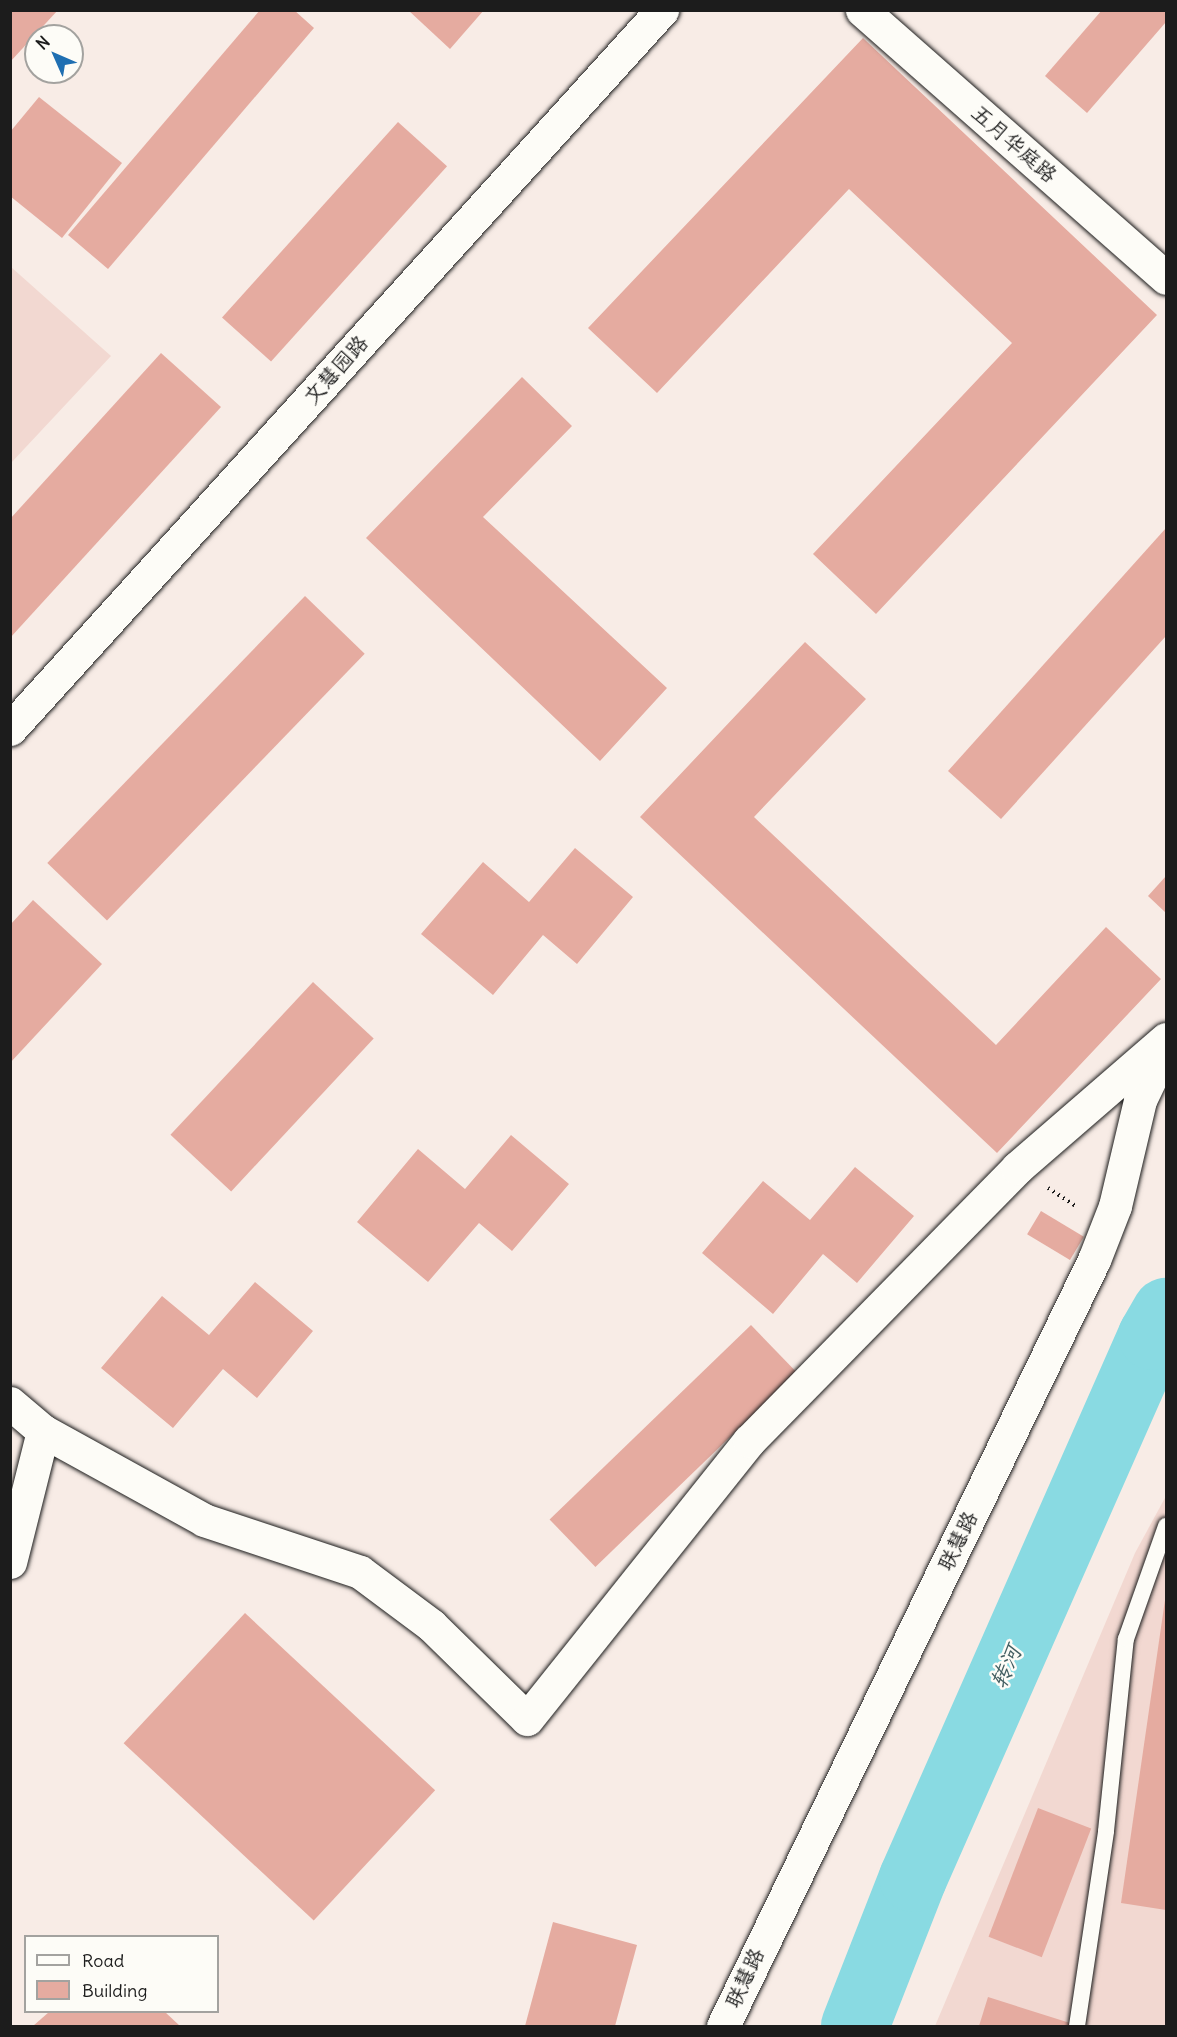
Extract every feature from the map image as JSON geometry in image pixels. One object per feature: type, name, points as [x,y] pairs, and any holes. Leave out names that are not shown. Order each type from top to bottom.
[{"type":"street","name":"文慧园路","points":[[10,729],[662,10]]},
{"type":"street","name":"五月华庭路","points":[[862,10],[1167,278]]},
{"type":"street","points":[[10,1403],[43,1431],[204,1520],[360,1572],[431,1625],[527,1719],[749,1441],[1017,1168],[1167,1040]]},
{"type":"street","name":"联慧路","points":[[723,2026],[1108,1227],[1136,1112],[1167,1046]]},
{"type":"street","points":[[10,1562],[43,1431]]},
{"type":"lane","points":[[1077,2026],[1106,1831],[1126,1639],[1167,1526]]},
{"type":"path","points":[[1017,1168],[1108,1227]]},
{"type":"shaded area","points":[[11,267],[111,356],[11,463]]},
{"type":"shaded area","points":[[1166,1496],[1166,2026],[935,2026],[1135,1553]]},
{"type":"building","points":[[10,10],[58,10],[45,24],[24,24],[24,47],[10,62]]},
{"type":"building","points":[[260,10],[294,10],[314,28],[108,269],[68,235]]},
{"type":"building","points":[[408,10],[484,10],[450,49]]},
{"type":"building","points":[[1102,10],[1166,10],[1166,22],[1087,113],[1045,76]]},
{"type":"building","points":[[863,38],[1157,315],[876,614],[813,554],[1012,343],[849,189],[657,393],[588,328]]},
{"type":"building","points":[[39,97],[122,163],[62,238],[10,196],[10,132]]},
{"type":"building","points":[[398,122],[447,166],[271,362],[222,317]]},
{"type":"building","points":[[161,353],[221,407],[10,638],[10,519]]},
{"type":"building","points":[[522,377],[572,426],[483,517],[667,688],[600,761],[366,538]]},
{"type":"building","points":[[1166,528],[1166,636],[1001,819],[948,771]]},
{"type":"building","points":[[305,596],[365,654],[107,921],[47,863]]},
{"type":"building","points":[[805,642],[866,699],[754,817],[996,1045],[1106,927],[1161,979],[997,1153],[640,817]]},
{"type":"building","points":[[575,848],[633,897],[577,964],[543,935],[493,995],[421,934],[483,862],[529,902]]},
{"type":"building","points":[[1166,876],[1166,913],[1148,896]]},
{"type":"building","points":[[33,900],[102,964],[10,1063],[10,925]]},
{"type":"building","points":[[313,982],[374,1039],[231,1191],[170,1135]]},
{"type":"building","points":[[511,1135],[569,1184],[512,1251],[479,1223],[428,1282],[357,1222],[418,1149],[465,1189]]},
{"type":"building","points":[[855,1167],[914,1216],[857,1283],[823,1254],[773,1314],[702,1253],[763,1181],[810,1220]]},
{"type":"building","points":[[1041,1211],[1084,1237],[1070,1260],[1027,1234]]},
{"type":"building","points":[[255,1282],[313,1331],[257,1398],[223,1369],[173,1428],[101,1368],[162,1296],[209,1335]]},
{"type":"building","points":[[751,1325],[797,1372],[595,1567],[550,1520]]},
{"type":"building","points":[[1166,1600],[1166,1910],[1121,1903]]},
{"type":"building","points":[[245,1613],[435,1790],[314,1921],[124,1743]]},
{"type":"building","points":[[1038,1808],[1091,1828],[1042,1957],[989,1937]]},
{"type":"building","points":[[553,1922],[637,1945],[615,2026],[525,2026]]},
{"type":"building","points":[[988,1997],[1070,2023],[1069,2026],[979,2026]]},
{"type":"building","points":[[48,2013],[166,2013],[180,2026],[33,2026]]},
{"type":"waterway","name":"转河","points":[[855,2026],[913,1878],[1152,1336],[1166,1312]]}]
